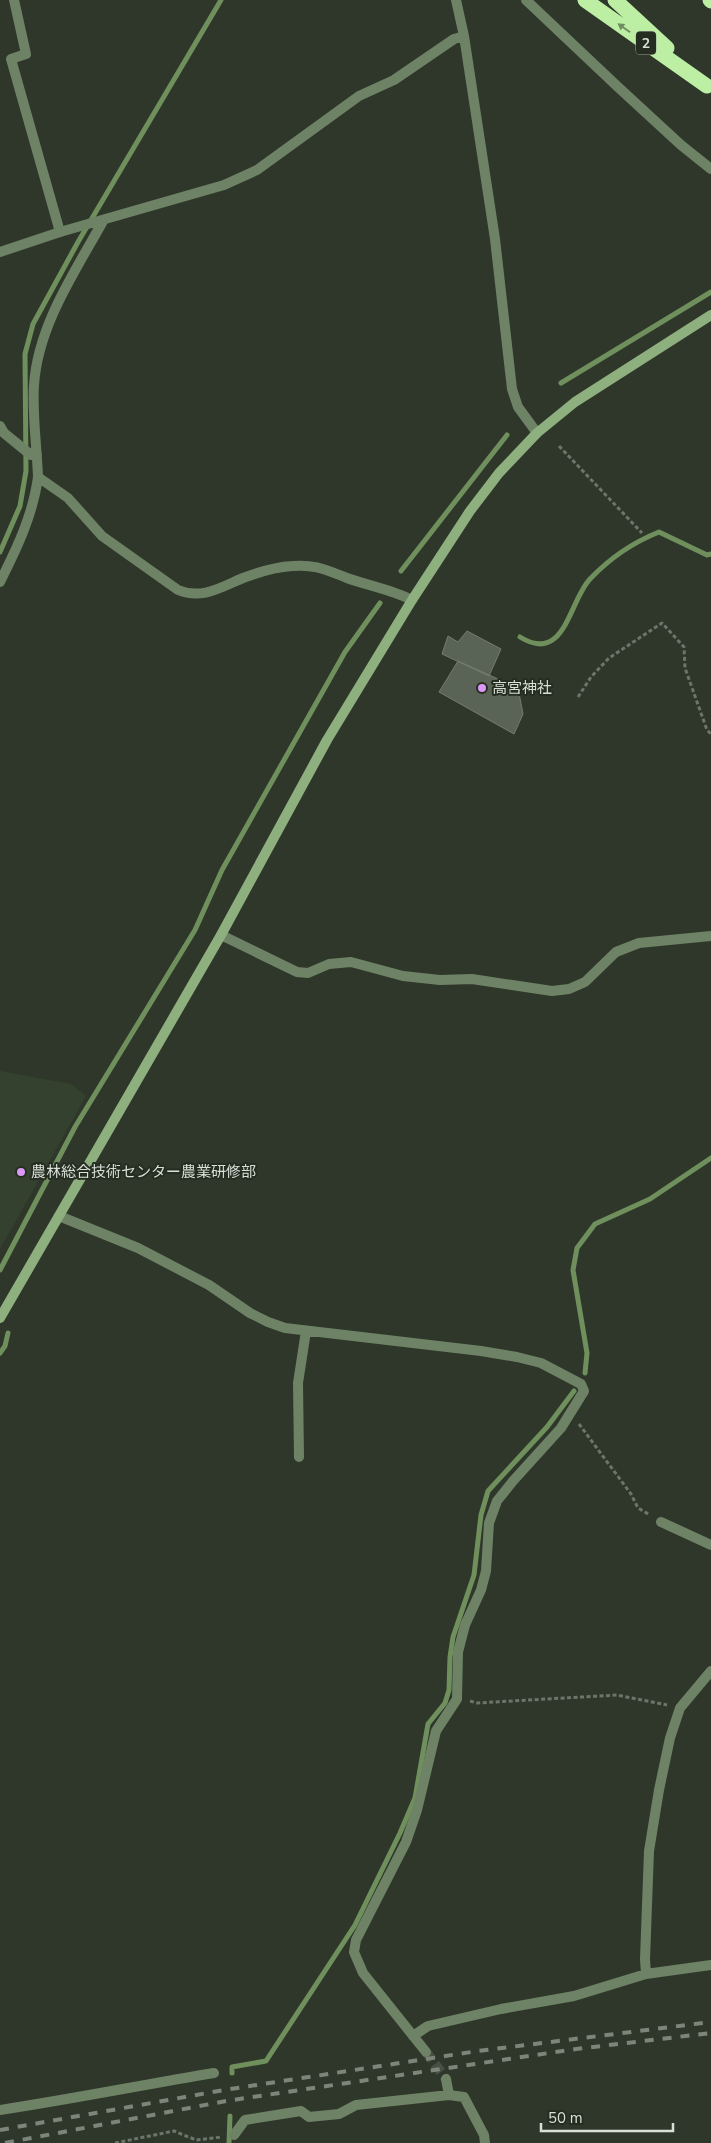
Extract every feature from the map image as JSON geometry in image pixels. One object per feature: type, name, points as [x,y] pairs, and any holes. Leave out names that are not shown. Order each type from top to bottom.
[{"type":"highway","name":"2","points":[[585,0],[709,88]]},
{"type":"highway","name":"2","points":[[615,0],[709,88]]},
{"type":"street","points":[[14,0],[26,54],[11,59],[60,232]]},
{"type":"street","points":[[456,0],[464,36],[495,240],[512,389],[518,407],[537,433]]},
{"type":"street","points":[[526,0],[681,145],[711,168]]},
{"type":"street","points":[[0,252],[60,232],[224,185],[257,170],[359,96],[394,80],[454,39],[464,36]]},
{"type":"street","points":[[0,582],[29,520],[38,477],[34,385],[38,359],[47,328],[60,299],[103,221]]},
{"type":"street","points":[[0,1318],[221,935],[327,740],[412,600],[470,510],[499,473],[537,433],[575,402],[711,315]]},
{"type":"street","points":[[0,426],[4,433],[31,455],[37,455]]},
{"type":"street","points":[[38,477],[68,498],[102,536],[178,590],[190,595],[215,591],[272,569],[292,566],[317,566],[347,578],[394,591],[412,600]]},
{"type":"street","points":[[221,935],[297,972],[308,973],[329,964],[351,962],[402,976],[440,980],[472,979],[552,991],[569,989],[585,982],[616,952],[639,943],[711,936]]},
{"type":"street","points":[[59,1216],[138,1248],[209,1285],[250,1313],[285,1328],[480,1351],[541,1363],[581,1384],[584,1391],[561,1428],[497,1501],[489,1523],[486,1571],[481,1590],[465,1625],[458,1652],[457,1699],[436,1731],[417,1810],[408,1834],[356,1940],[354,1952],[363,1973],[426,2052]]},
{"type":"street","points":[[299,1457],[298,1383],[306,1331]]},
{"type":"street","points":[[661,1522],[711,1544]]},
{"type":"street","points":[[646,1974],[649,1850],[670,1738],[680,1708],[711,1671]]},
{"type":"street","points":[[413,2036],[428,2026],[501,2008],[574,1996],[646,1974],[711,1965]]},
{"type":"street","points":[[0,2110],[214,2073]]},
{"type":"street","points":[[446,2079],[449,2095]]},
{"type":"street","points":[[230,2136],[244,2120],[301,2111],[309,2117],[339,2114],[356,2105],[449,2095],[464,2097],[484,2135],[485,2143]]},
{"type":"path","points":[[559,446],[642,533]]},
{"type":"path","points":[[578,697],[591,677],[609,658],[662,623],[684,647],[684,668],[707,730],[711,734]]},
{"type":"path","points":[[571,1414],[631,1494],[638,1508],[661,1522]]},
{"type":"path","points":[[457,1699],[477,1703],[617,1695],[680,1708]]},
{"type":"path","points":[[115,2143],[174,2131],[196,2140],[230,2136]]},
{"type":"shaded area","name":"農林総合技術センター農業研修部","points":[[0,1071],[71,1084],[86,1096],[0,1249]]},
{"type":"building","points":[[467,631],[501,649],[489,676],[442,654],[448,636],[458,642]]},
{"type":"building","points":[[458,661],[518,688],[523,714],[514,734],[439,692]]},
{"type":"waterway","points":[[0,552],[20,506],[26,471],[25,354],[33,324],[78,242],[221,0]]},
{"type":"waterway","points":[[561,383],[711,292]]},
{"type":"waterway","points":[[401,571],[507,435]]},
{"type":"waterway","points":[[520,637],[535,643],[547,643],[556,637],[564,627],[590,579],[622,552],[659,532],[707,555],[711,554]]},
{"type":"waterway","points":[[0,1270],[75,1127],[195,930],[222,870],[345,652],[380,603]]},
{"type":"waterway","points":[[585,1373],[587,1353],[573,1270],[577,1248],[595,1224],[650,1199],[711,1158]]},
{"type":"waterway","points":[[0,1353],[5,1346],[8,1333]]},
{"type":"waterway","points":[[232,2073],[232,2067],[266,2061],[355,1925],[415,1798],[428,1724],[445,1703],[449,1690],[453,1637],[474,1575],[481,1515],[488,1491],[547,1427],[574,1391]]},
{"type":"waterway","points":[[229,2143],[230,2116]]},
{"type":"tunnel","points":[[426,2052],[446,2079]]},
{"type":"railway","points":[[0,2130],[224,2090],[478,2051],[711,2022]]},
{"type":"railway","points":[[5,2143],[226,2101],[576,2049],[711,2033]]},
{"type":"place","name":"高宮神社","points":[[482,688]]},
{"type":"place","name":"農林総合技術センター農業研修部","points":[[21,1172]]}]
